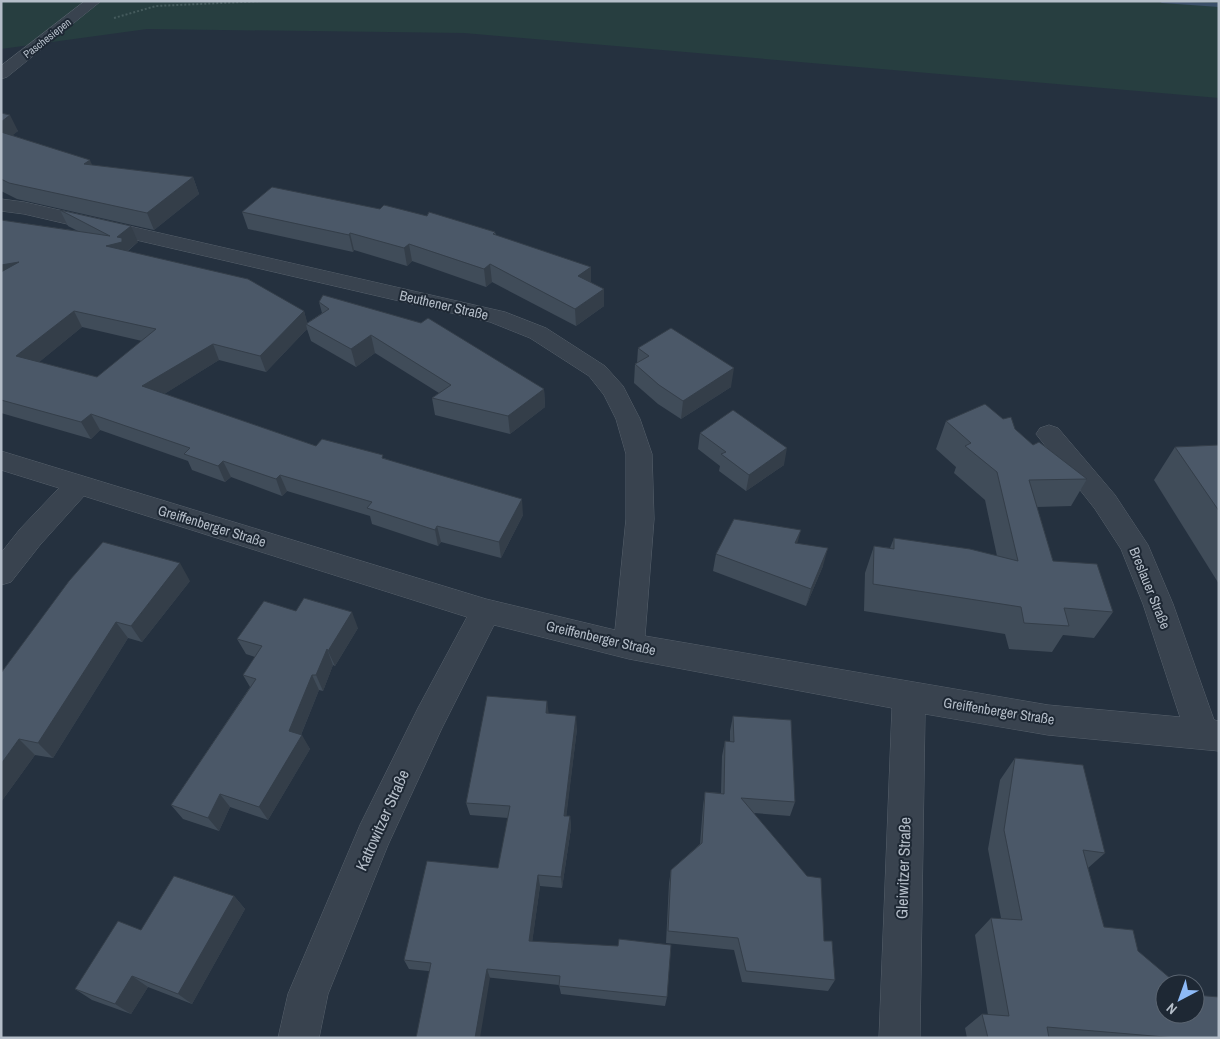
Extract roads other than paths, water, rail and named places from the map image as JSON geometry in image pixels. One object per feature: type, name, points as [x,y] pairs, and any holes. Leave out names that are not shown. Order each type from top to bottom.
[{"type":"street","name":"Paschesiepen","points":[[1,74],[94,1]]},
{"type":"street","name":"Beuthener Straße","points":[[1,205],[24,208],[497,317],[538,334],[597,371],[614,392],[628,419],[638,454],[640,519],[629,646]]},
{"type":"street","name":"Breslauer Straße","points":[[1049,434],[1105,502],[1134,545],[1210,735]]},
{"type":"street","name":"Greiffenberger Straße","points":[[1,460],[486,612],[629,646],[909,697],[1048,720],[1210,735]]},
{"type":"street","points":[[1,574],[30,537],[79,484]]},
{"type":"street","name":"Kattowitzer Straße","points":[[298,1038],[308,994],[373,837],[430,718],[486,612]]},
{"type":"street","name":"Gleiwitzer Straße","points":[[899,1038],[909,697]]},
{"type":"waterway","name":"Paschesiepen","points":[[1162,1],[1219,5]]}]
